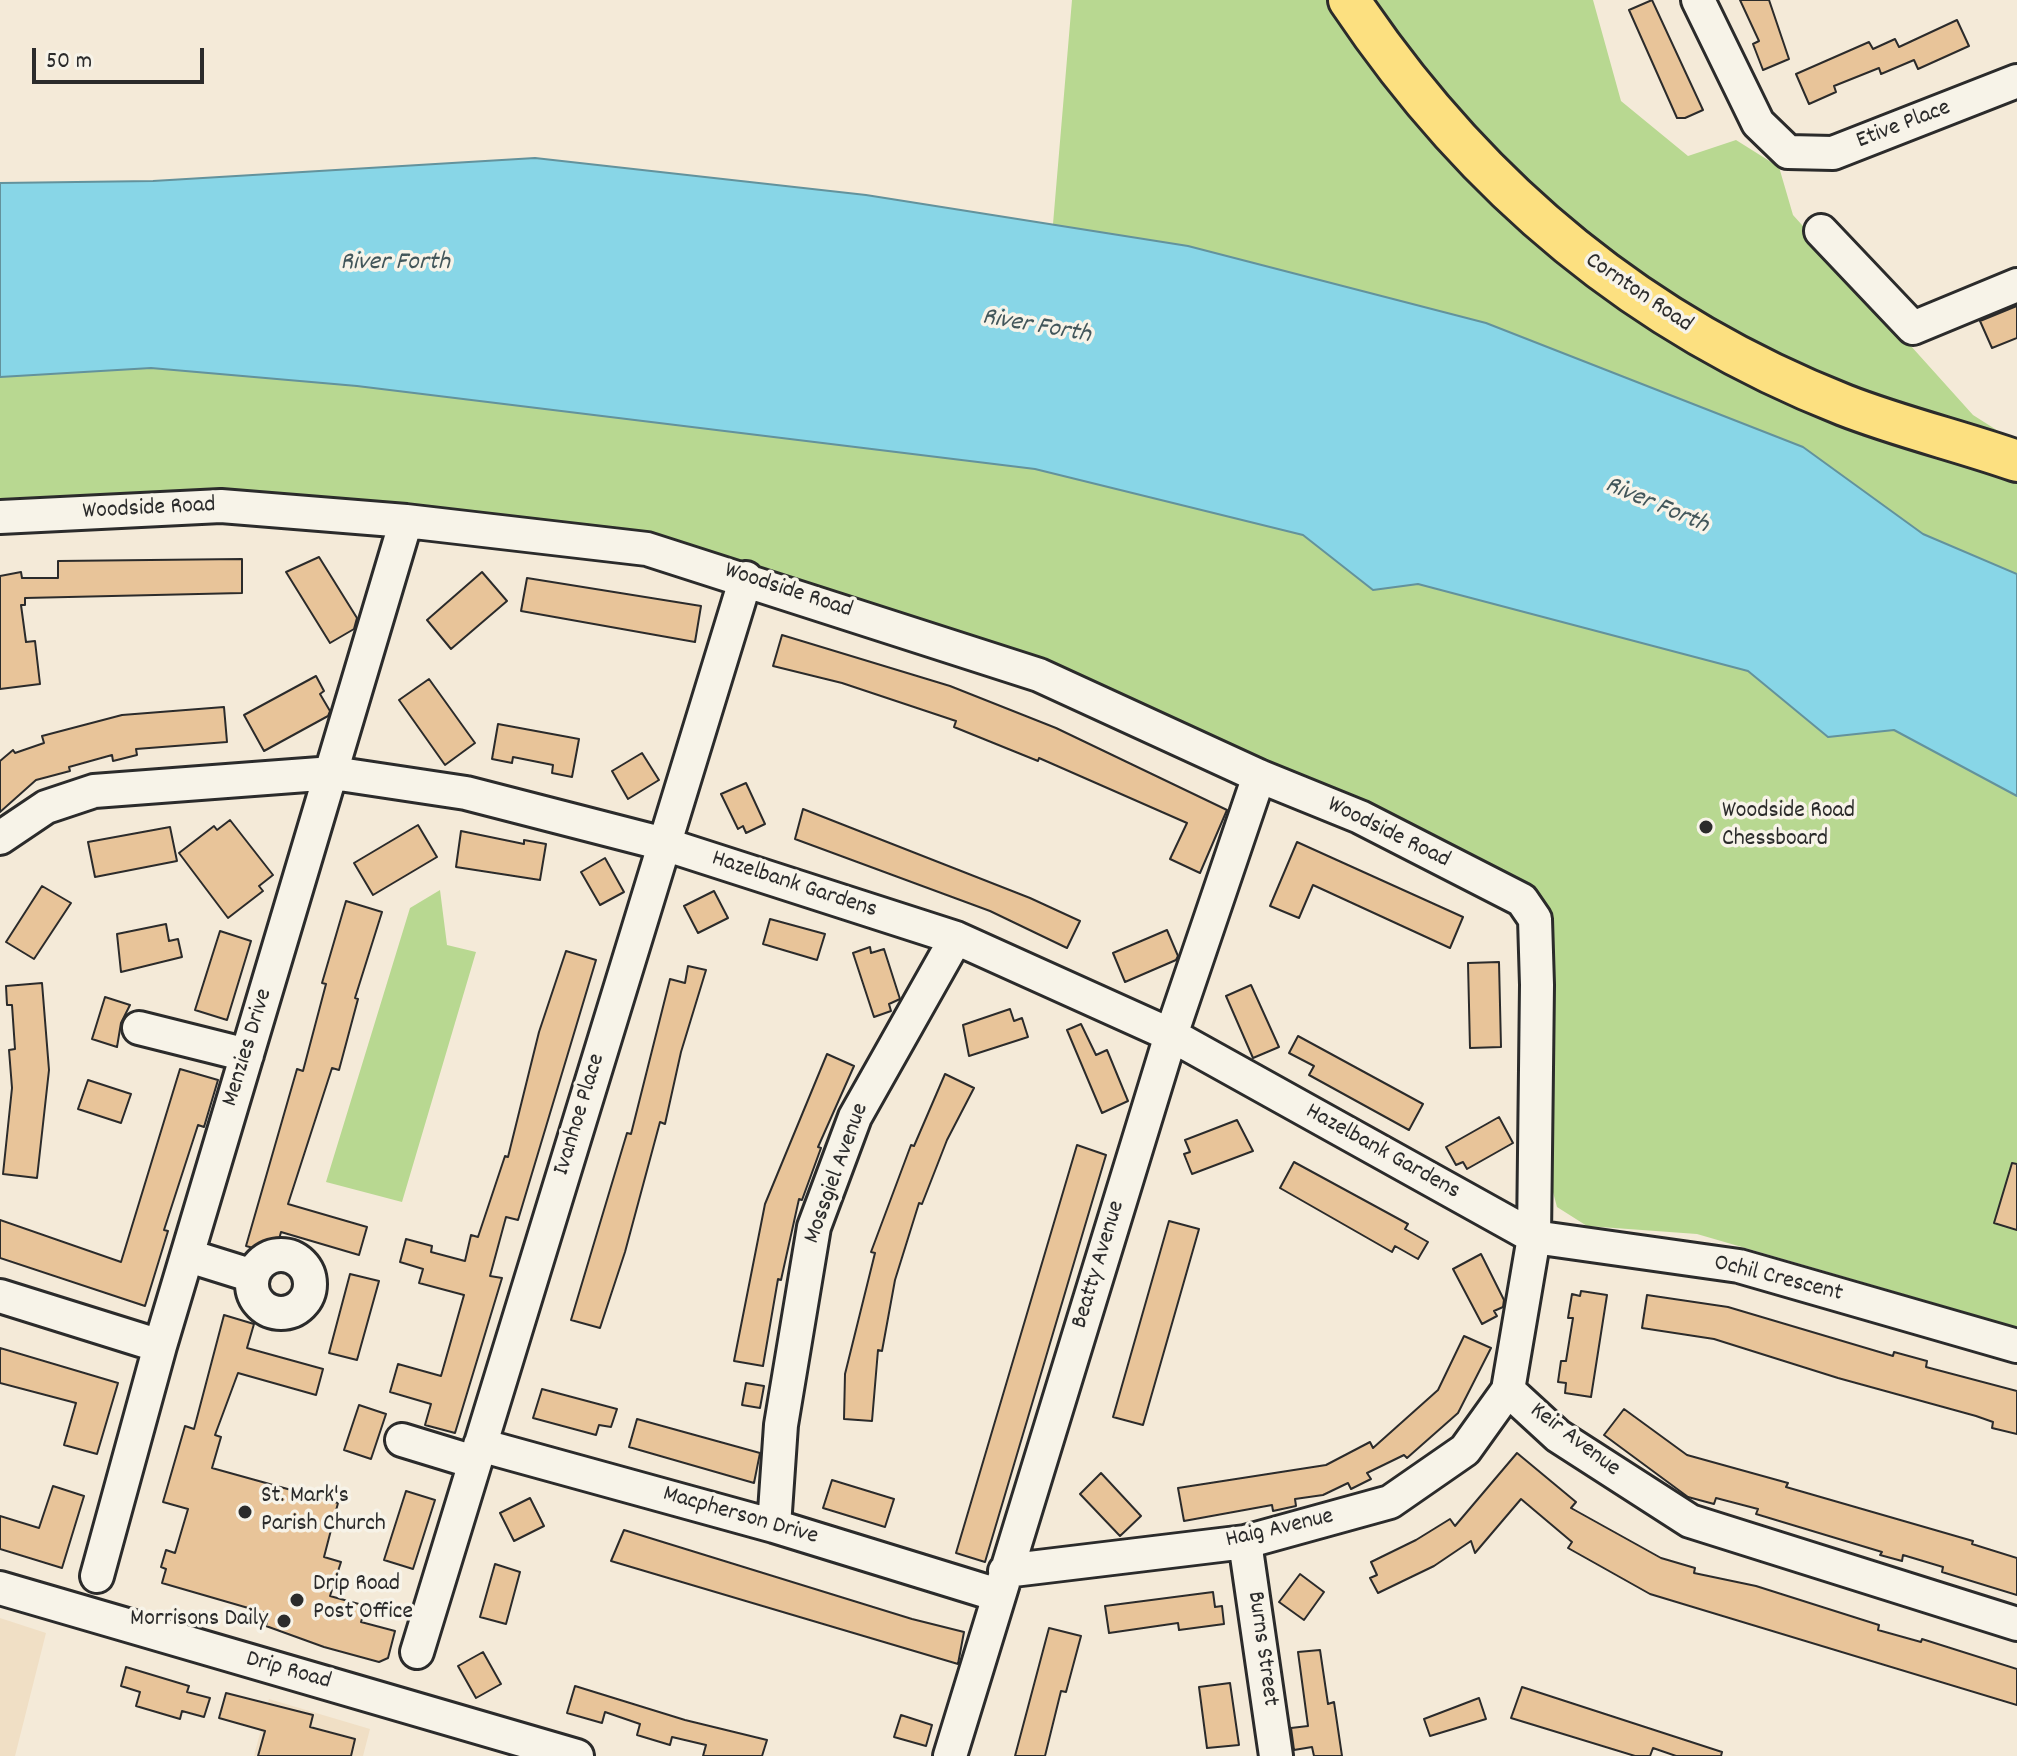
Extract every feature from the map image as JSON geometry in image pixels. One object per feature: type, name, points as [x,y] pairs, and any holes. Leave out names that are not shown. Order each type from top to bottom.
[{"type":"main road","name":"Cornton Road","points":[[1349,0],[1383,50],[1465,150],[1591,265],[1672,321],[1750,363],[1845,405],[2017,461]]},
{"type":"street","name":"Etive Place","points":[[1698,0],[1758,123],[1788,152],[1833,153],[2017,81]]},
{"type":"street","points":[[1821,231],[1913,328],[2017,285]]},
{"type":"street","name":"Woodside Road","points":[[0,517],[221,506],[406,521],[647,549],[746,578],[1039,675],[1259,776],[1360,817],[1522,900]]},
{"type":"street","name":"Menzies Drive","points":[[97,1576],[160,1346],[406,521]]},
{"type":"street","name":"Ivanhoe Place","points":[[417,1652],[746,578]]},
{"type":"street","name":"Hazelbank Gardens","points":[[0,838],[46,807],[94,791],[333,773],[466,793],[664,844],[956,938],[1171,1035],[1534,1237]]},
{"type":"street","name":"Beatty Avenue","points":[[950,1756],[1171,1035],[1259,776]]},
{"type":"street","name":"Keir Avenue","points":[[1522,900],[1535,919],[1534,1237],[1508,1390],[1558,1436],[1690,1521],[2017,1624]]},
{"type":"street","name":"Mossgiel Avenue","points":[[774,1526],[781,1425],[814,1227],[855,1117],[956,938]]},
{"type":"street","points":[[139,1028],[247,1055]]},
{"type":"street","name":"Ochil Crescent","points":[[1534,1237],[1739,1266],[2017,1346]]},
{"type":"street","points":[[189,1256],[253,1276]]},
{"type":"street","points":[[0,1296],[160,1346]]},
{"type":"street","name":"Haig Avenue","points":[[1001,1583],[1245,1542],[1390,1502],[1465,1450],[1508,1390]]},
{"type":"street","name":"Macpherson Drive","points":[[402,1440],[477,1453],[1001,1583]]},
{"type":"street","name":"Burns Street","points":[[1245,1542],[1276,1756]]},
{"type":"street","name":"Drip Road","points":[[0,1588],[577,1756]]},
{"type":"shaded area","points":[[0,1618],[46,1633],[15,1756],[0,1756]]},
{"type":"shaded area","points":[[269,1699],[370,1729],[363,1756],[254,1756]]},
{"type":"green space","points":[[1072,0],[1593,0],[1621,101],[1688,156],[1736,140],[1779,167],[1793,215],[1973,415],[2017,443],[2017,574],[1923,534],[1803,447],[1053,224]]},
{"type":"green space","points":[[151,368],[357,386],[1035,469],[1303,535],[1373,590],[1418,584],[1748,671],[1828,737],[1894,730],[2017,796],[2017,1327],[1697,1234],[1587,1226],[1557,1207],[1550,1181],[1553,927],[1541,904],[1034,667],[488,522],[0,515],[0,377]]},
{"type":"green space","points":[[440,890],[447,945],[476,952],[402,1202],[326,1182],[410,908]]},
{"type":"water","name":"River Forth","points":[[535,158],[866,195],[1188,246],[1486,323],[1803,447],[1923,534],[2017,574],[2017,796],[1894,730],[1828,737],[1748,671],[1418,584],[1373,590],[1303,535],[1035,469],[357,386],[151,368],[0,377],[0,183],[153,181]]},
{"type":"building","points":[[1652,0],[1703,110],[1685,118],[1677,118],[1629,10]]},
{"type":"building","points":[[1740,0],[1769,0],[1789,59],[1763,70],[1753,44],[1759,41]]},
{"type":"building","points":[[1957,20],[1969,46],[1918,69],[1914,60],[1881,74],[1879,68],[1834,86],[1836,92],[1809,104],[1796,74],[1869,42],[1873,49],[1895,39],[1899,47]]},
{"type":"building","points":[[2017,306],[2017,338],[1992,348],[1980,321]]},
{"type":"building","points":[[319,557],[357,618],[354,629],[330,643],[286,572]]},
{"type":"building","points":[[242,559],[242,593],[25,598],[25,605],[21,605],[26,642],[35,641],[40,684],[0,689],[0,576],[21,572],[22,578],[58,578],[58,561]]},
{"type":"building","points":[[482,572],[507,601],[451,649],[427,620]]},
{"type":"building","points":[[527,578],[701,606],[695,642],[521,611]]},
{"type":"building","points":[[782,635],[950,686],[1056,728],[1227,810],[1200,873],[1170,859],[1187,823],[1039,758],[1038,761],[954,727],[956,721],[842,683],[773,666]]},
{"type":"building","points":[[316,676],[324,691],[320,694],[330,711],[328,716],[264,751],[244,715]]},
{"type":"building","points":[[429,679],[475,743],[445,765],[399,700]]},
{"type":"building","points":[[224,707],[227,742],[136,749],[137,755],[113,761],[112,755],[69,767],[70,771],[36,780],[0,812],[0,761],[13,750],[15,753],[44,743],[42,736],[122,715]]},
{"type":"building","points":[[498,724],[579,739],[572,777],[552,773],[553,765],[513,757],[512,763],[492,759]]},
{"type":"building","points":[[642,753],[659,780],[628,799],[612,771]]},
{"type":"building","points":[[746,783],[765,824],[746,833],[743,826],[738,829],[721,794]]},
{"type":"building","points":[[803,809],[1030,898],[1080,921],[1067,948],[990,911],[795,839]]},
{"type":"building","points":[[230,820],[273,875],[259,886],[263,891],[228,918],[179,853],[214,826],[217,830]]},
{"type":"building","points":[[418,825],[437,857],[373,895],[354,863]]},
{"type":"building","points":[[170,827],[177,861],[95,877],[88,842]]},
{"type":"building","points":[[461,831],[524,844],[524,840],[546,844],[540,880],[456,867]]},
{"type":"building","points":[[1297,842],[1463,917],[1450,948],[1313,885],[1299,918],[1270,906]]},
{"type":"building","points":[[605,858],[624,892],[600,905],[581,872]]},
{"type":"building","points":[[42,886],[71,903],[34,959],[6,942]]},
{"type":"building","points":[[714,891],[728,918],[698,933],[684,906]]},
{"type":"building","points":[[346,901],[382,912],[355,998],[358,999],[339,1070],[332,1068],[288,1204],[367,1227],[359,1255],[281,1232],[275,1254],[246,1246],[297,1069],[303,1071],[326,984],[322,983]]},
{"type":"building","points":[[770,919],[825,934],[817,960],[763,944]]},
{"type":"building","points":[[166,924],[169,941],[178,939],[182,957],[121,972],[117,934]]},
{"type":"building","points":[[1167,930],[1178,956],[1176,960],[1125,982],[1113,953]]},
{"type":"building","points":[[220,931],[251,941],[227,1020],[195,1010]]},
{"type":"building","points":[[870,947],[871,953],[884,949],[900,999],[889,1004],[891,1011],[874,1017],[853,953]]},
{"type":"building","points":[[566,951],[596,960],[518,1220],[506,1217],[490,1276],[502,1278],[455,1433],[425,1425],[431,1404],[390,1392],[398,1364],[441,1376],[464,1295],[419,1283],[423,1269],[400,1262],[406,1239],[432,1246],[431,1252],[465,1261],[471,1235],[478,1237],[505,1156],[508,1157],[539,1032]]},
{"type":"building","points":[[1499,962],[1501,1047],[1470,1048],[1468,963]]},
{"type":"building","points":[[688,966],[706,970],[681,1052],[665,1124],[660,1122],[625,1252],[600,1328],[571,1320],[627,1133],[631,1134],[670,979],[685,983]]},
{"type":"building","points":[[42,983],[49,1070],[37,1178],[3,1174],[12,1088],[9,1050],[15,1049],[12,1005],[7,1005],[6,986]]},
{"type":"building","points":[[1251,985],[1279,1047],[1253,1058],[1226,996]]},
{"type":"building","points":[[105,997],[130,1005],[121,1023],[117,1047],[92,1039]]},
{"type":"building","points":[[1010,1009],[1014,1021],[1022,1018],[1028,1037],[969,1056],[963,1025]]},
{"type":"building","points":[[1081,1024],[1096,1055],[1107,1050],[1128,1101],[1102,1113],[1067,1030]]},
{"type":"building","points":[[1298,1036],[1423,1104],[1409,1130],[1309,1075],[1314,1066],[1289,1053]]},
{"type":"building","points":[[827,1054],[854,1066],[818,1147],[821,1148],[802,1200],[799,1199],[781,1280],[778,1279],[763,1366],[734,1361],[765,1204]]},
{"type":"building","points":[[180,1069],[218,1080],[204,1127],[198,1125],[164,1230],[168,1231],[145,1306],[0,1258],[0,1220],[121,1262]]},
{"type":"building","points":[[945,1074],[974,1088],[947,1140],[922,1204],[919,1203],[895,1280],[882,1351],[878,1350],[872,1421],[844,1419],[845,1374],[875,1253],[871,1252],[911,1145],[914,1146]]},
{"type":"building","points":[[88,1080],[131,1094],[121,1123],[78,1109]]},
{"type":"building","points":[[1499,1117],[1513,1143],[1467,1169],[1463,1162],[1456,1165],[1446,1147]]},
{"type":"building","points":[[1237,1120],[1253,1151],[1192,1174],[1184,1154],[1190,1152],[1185,1140]]},
{"type":"building","points":[[1077,1145],[1106,1155],[985,1562],[956,1553]]},
{"type":"building","points":[[1294,1162],[1408,1224],[1405,1229],[1428,1242],[1418,1259],[1395,1246],[1392,1252],[1280,1188]]},
{"type":"building","points":[[2012,1163],[2017,1164],[2017,1230],[1994,1223]]},
{"type":"building","points":[[1169,1221],[1199,1229],[1143,1425],[1113,1417]]},
{"type":"building","points":[[1481,1254],[1504,1300],[1503,1307],[1494,1311],[1497,1316],[1482,1324],[1453,1269]]},
{"type":"building","points":[[350,1274],[379,1281],[357,1360],[329,1353]]},
{"type":"building","points":[[1581,1291],[1607,1295],[1591,1397],[1565,1393],[1566,1383],[1558,1382],[1561,1361],[1566,1361],[1573,1318],[1568,1318],[1572,1294],[1580,1296]]},
{"type":"building","points":[[1647,1295],[1728,1307],[1893,1356],[1894,1352],[1927,1361],[1926,1367],[2017,1391],[2017,1434],[1992,1428],[1993,1422],[1976,1416],[1838,1378],[1714,1339],[1642,1328]]},
{"type":"building","points":[[224,1315],[254,1324],[247,1348],[323,1369],[316,1395],[238,1373],[215,1435],[221,1437],[212,1468],[338,1503],[324,1557],[341,1562],[330,1596],[366,1606],[361,1622],[395,1631],[388,1658],[379,1662],[324,1647],[266,1626],[269,1614],[162,1583],[166,1569],[161,1567],[166,1550],[175,1553],[188,1509],[163,1502],[185,1426],[194,1429]]},
{"type":"building","points":[[1464,1336],[1491,1348],[1458,1413],[1407,1458],[1404,1455],[1367,1473],[1371,1479],[1351,1489],[1348,1483],[1323,1495],[1295,1499],[1296,1506],[1273,1511],[1272,1505],[1184,1521],[1178,1488],[1326,1465],[1370,1442],[1373,1448],[1438,1390]]},
{"type":"building","points":[[0,1348],[118,1383],[97,1454],[64,1445],[76,1403],[0,1383]]},
{"type":"building","points":[[746,1383],[764,1386],[760,1408],[742,1405]]},
{"type":"building","points":[[542,1389],[617,1409],[611,1427],[599,1425],[596,1435],[533,1418]]},
{"type":"building","points":[[359,1405],[386,1414],[371,1459],[344,1450]]},
{"type":"building","points":[[1624,1409],[1687,1455],[1788,1483],[1786,1487],[1973,1541],[1972,1544],[2017,1558],[2017,1595],[1942,1572],[1943,1567],[1903,1555],[1902,1561],[1880,1555],[1882,1552],[1756,1514],[1758,1509],[1716,1498],[1714,1504],[1688,1497],[1604,1435]]},
{"type":"building","points":[[637,1419],[760,1453],[754,1483],[629,1447]]},
{"type":"building","points":[[1517,1453],[1576,1502],[1571,1508],[1661,1558],[1695,1568],[1694,1573],[1756,1586],[1879,1625],[1878,1630],[1921,1642],[1922,1639],[2017,1669],[2017,1705],[1650,1594],[1568,1548],[1572,1542],[1521,1499],[1475,1553],[1471,1541],[1434,1566],[1378,1593],[1370,1578],[1377,1575],[1371,1562],[1450,1519],[1455,1526]]},
{"type":"building","points":[[1101,1473],[1141,1516],[1120,1536],[1080,1494]]},
{"type":"building","points":[[832,1480],[894,1499],[885,1527],[823,1508]]},
{"type":"building","points":[[53,1486],[84,1496],[62,1568],[0,1549],[0,1516],[39,1528]]},
{"type":"building","points":[[406,1491],[435,1500],[413,1569],[384,1560]]},
{"type":"building","points":[[530,1498],[544,1526],[514,1541],[500,1513]]},
{"type":"building","points":[[624,1530],[912,1619],[964,1632],[958,1664],[611,1561]]},
{"type":"building","points":[[495,1564],[520,1572],[506,1624],[480,1617]]},
{"type":"building","points":[[1300,1574],[1324,1592],[1304,1620],[1279,1602]]},
{"type":"building","points":[[1213,1592],[1215,1607],[1222,1606],[1224,1624],[1179,1630],[1178,1623],[1109,1633],[1105,1606]]},
{"type":"building","points":[[1049,1628],[1081,1636],[1066,1692],[1061,1691],[1045,1756],[1015,1756]]},
{"type":"building","points":[[1320,1650],[1328,1704],[1334,1702],[1342,1756],[1314,1756],[1312,1747],[1294,1750],[1291,1728],[1308,1726],[1298,1652]]},
{"type":"building","points":[[483,1652],[501,1684],[476,1698],[458,1666]]},
{"type":"building","points":[[126,1667],[189,1686],[187,1692],[210,1698],[204,1717],[182,1711],[180,1719],[136,1706],[140,1692],[121,1686]]},
{"type":"building","points":[[1230,1683],[1239,1745],[1207,1748],[1199,1687]]},
{"type":"building","points":[[575,1686],[685,1720],[767,1740],[762,1756],[703,1756],[706,1745],[672,1737],[670,1745],[637,1735],[640,1724],[605,1712],[602,1723],[567,1713]]},
{"type":"building","points":[[1522,1687],[1722,1752],[1721,1756],[1676,1756],[1653,1748],[1650,1756],[1635,1756],[1511,1718]]},
{"type":"building","points":[[226,1693],[313,1715],[310,1727],[355,1739],[351,1756],[258,1756],[265,1731],[219,1718]]},
{"type":"building","points":[[1479,1698],[1486,1719],[1430,1736],[1424,1719]]},
{"type":"building","points":[[901,1715],[932,1725],[926,1746],[894,1737]]},
{"type":"place","name":"Woodside Road Chessboard","points":[[1706,827]]},
{"type":"place","name":"St. Mark's Parish Church","points":[[245,1512]]},
{"type":"place","name":"Drip Road Post Office","points":[[297,1600]]},
{"type":"place","name":"Morrisons Daily","points":[[284,1621]]}]
